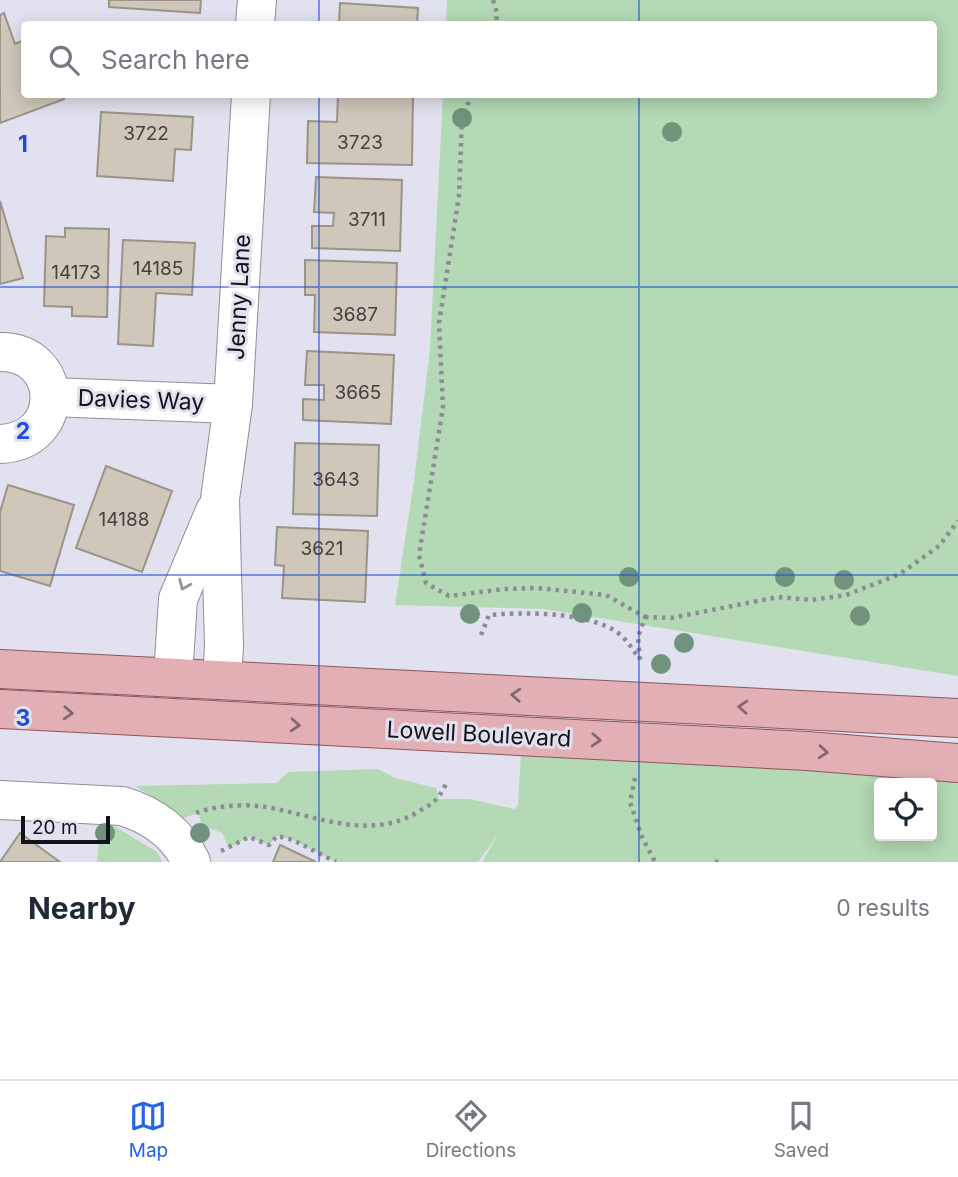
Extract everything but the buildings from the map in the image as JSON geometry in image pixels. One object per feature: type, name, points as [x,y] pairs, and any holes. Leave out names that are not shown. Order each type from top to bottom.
[{"type":"main road","name":"Lowell Boulevard","points":[[0,669],[958,718]]},
{"type":"main road","name":"Lowell Boulevard","points":[[0,709],[807,751],[958,763]]},
{"type":"street","points":[[255,21],[257,0]]},
{"type":"street","name":"Jenny Lane","points":[[222,680],[224,646],[220,499],[233,404],[251,98]]},
{"type":"street","name":"Davies Way","points":[[0,352],[19,354],[38,366],[48,386],[50,397],[49,408],[39,428],[21,441],[0,444]]},
{"type":"street","name":"Davies Way","points":[[50,397],[233,404]]},
{"type":"street","name":"Jenny Lane","points":[[173,677],[178,599],[220,499]]},
{"type":"street","points":[[0,800],[122,806],[165,826],[191,849]]},
{"type":"path","points":[[492,0],[497,13],[496,21]]},
{"type":"path","points":[[470,98],[462,118],[459,196],[439,323],[443,407],[419,555],[426,583],[449,597],[505,589],[537,588],[606,595],[645,617],[671,618],[778,597],[812,600],[846,595],[900,574],[939,546],[958,521]]},
{"type":"path","points":[[481,635],[489,615],[521,612],[582,620],[609,627],[629,642],[640,661],[638,637],[645,617]]},
{"type":"path","points":[[635,778],[630,802],[642,838],[655,862]]},
{"type":"path","points":[[336,862],[277,836],[269,845],[249,837],[191,849],[183,818],[211,808],[258,806],[333,823],[373,826],[405,819],[439,799],[446,784]]},
{"type":"path","points":[[715,862],[723,862]]},
{"type":"green space","points":[[447,0],[958,0],[958,676],[544,609],[395,605],[430,349],[443,98],[937,98],[937,21],[446,21]]},
{"type":"green space","points":[[521,753],[958,778],[958,862],[482,862],[499,833],[478,862],[336,862],[293,840],[278,836],[269,845],[249,837],[229,848],[222,833],[202,825],[198,813],[183,818],[136,786],[276,783],[289,772],[378,769],[395,778],[436,788],[439,799],[469,799],[515,809],[518,805]]},
{"type":"green space","points":[[101,818],[157,852],[162,862],[97,862]]}]
